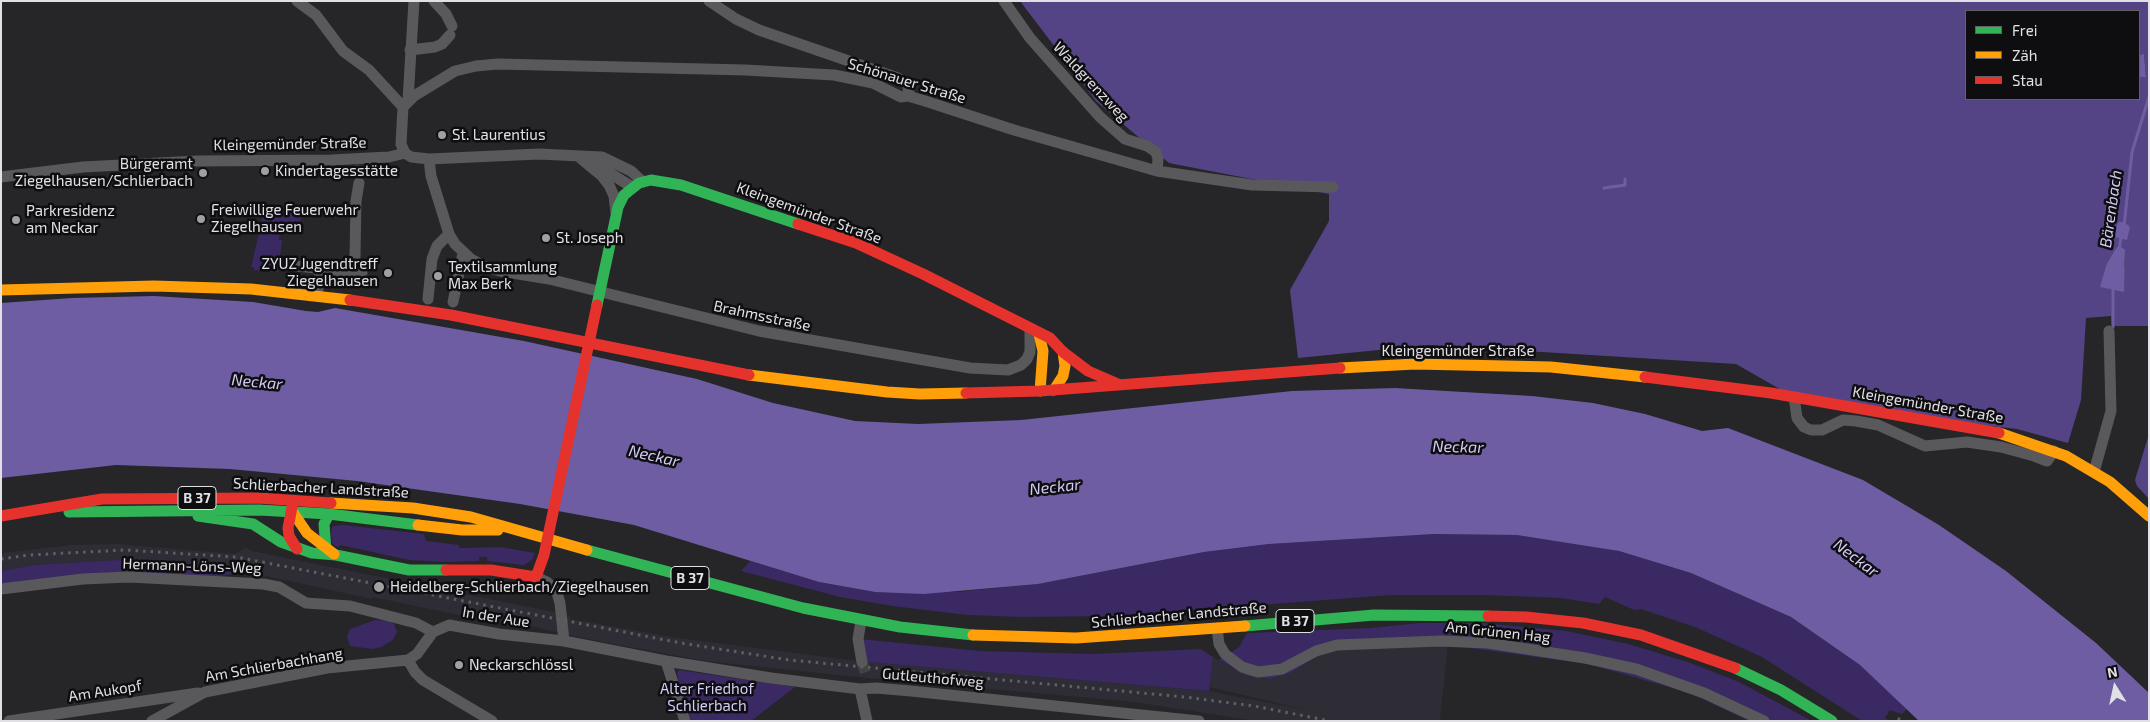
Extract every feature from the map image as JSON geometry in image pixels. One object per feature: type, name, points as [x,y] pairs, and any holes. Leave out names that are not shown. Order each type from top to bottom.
[{"type":"main road","name":"Kleingemünder Straße","points":[[632,187],[643,182],[662,181],[681,184],[856,243],[923,274],[1034,331],[1056,343],[1063,352],[1088,371],[1121,385]]},
{"type":"main road","points":[[183,511],[197,516],[253,524],[281,542],[297,549],[331,552],[409,570],[491,570],[536,578],[544,555],[616,214],[621,201],[632,187]]},
{"type":"main road","name":"Kleingemünder Straße","points":[[1,290],[154,286],[251,289],[317,296],[432,312],[718,369],[811,384],[920,394],[1040,391],[1324,368],[1424,364],[1551,367],[1676,380],[1794,397],[1992,431],[2018,438],[2054,451],[2094,472],[2123,492],[2149,516]]},
{"type":"main road","points":[[1034,331],[1043,351],[1040,391]]},
{"type":"main road","points":[[1054,390],[1063,376],[1065,366],[1063,352]]},
{"type":"main road","name":"Schlierbacher Landstraße","points":[[1,516],[102,500],[206,498],[292,506],[329,514],[462,530],[520,531]]},
{"type":"main road","points":[[292,506],[288,528],[297,549]]},
{"type":"main road","points":[[292,506],[307,533],[331,552]]},
{"type":"main road","name":"Schlierbacher Landstraße","points":[[28,511],[102,513],[292,506],[413,508],[471,517],[794,606],[861,621],[976,636],[1057,639],[1142,635],[1374,615],[1431,614],[1526,617],[1583,623],[1641,636],[1735,668],[1782,690],[1832,721]]},
{"type":"main road","points":[[329,514],[324,524],[331,552]]},
{"type":"street","points":[[297,1],[312,12],[340,48],[369,70],[405,104]]},
{"type":"street","points":[[405,153],[401,142],[414,1]]},
{"type":"street","points":[[410,50],[435,47],[442,44],[451,30],[446,14],[434,1]]},
{"type":"street","points":[[709,1],[736,19],[759,30],[898,78],[908,84],[908,96]]},
{"type":"street","name":"Waldgrenzweg","points":[[1004,1],[1030,38],[1100,117],[1125,138],[1156,152],[1157,171]]},
{"type":"street","name":"Schönauer Straße","points":[[405,104],[455,71],[476,66],[498,64],[727,69],[825,74],[873,83],[901,97],[908,96],[1014,130],[1157,171],[1252,186],[1333,187]]},
{"type":"street","name":"Kleingemünder Straße","points":[[1,176],[68,168],[142,163],[359,162],[405,153],[413,158],[539,154],[602,157],[631,171],[643,182]]},
{"type":"street","points":[[579,156],[602,176],[609,185],[614,196],[616,214]]},
{"type":"street","name":"Kleingemünder Straße","points":[[579,156],[594,162],[632,187]]},
{"type":"street","name":"Brahmsstraße","points":[[429,158],[431,176],[449,234],[464,253],[486,267],[549,279],[706,319],[811,342],[932,362],[992,369],[1014,368],[1027,359],[1034,331]]},
{"type":"street","points":[[355,257],[356,201],[359,183]]},
{"type":"street","points":[[428,299],[432,259],[437,246],[449,234]]},
{"type":"street","points":[[453,302],[464,253]]},
{"type":"street","points":[[287,265],[362,273]]},
{"type":"street","points":[[317,296],[320,269]]},
{"type":"street","points":[[2094,472],[2111,411],[2109,331]]},
{"type":"street","name":"Kleingemünder Straße","points":[[1794,397],[1795,414],[1798,421],[1804,427],[1811,430],[1822,430],[1843,420],[1856,421],[1878,425],[1925,446],[1967,442],[2000,447],[2047,461],[2054,451]]},
{"type":"street","name":"Hermann-Löns-Weg","points":[[1,589],[74,580],[130,577],[263,584],[279,587],[299,600],[311,604],[350,606],[416,622],[433,632]]},
{"type":"street","points":[[536,578],[547,582],[557,593],[560,603],[564,641]]},
{"type":"street","points":[[861,621],[858,639],[862,662]]},
{"type":"street","name":"In der Aue","points":[[433,632],[441,627],[451,625],[499,634],[564,641],[666,661]]},
{"type":"street","name":"Am Grünen Hag","points":[[1217,628],[1219,644],[1225,654],[1242,667],[1258,672],[1282,669],[1316,651],[1337,645],[1440,641],[1488,643],[1585,658],[1636,669],[1704,693],[1764,721]]},
{"type":"street","points":[[433,632],[417,654],[408,660],[415,672],[423,680],[492,721]]},
{"type":"street","name":"Am Schlierbachhang","points":[[152,721],[205,692],[327,668],[408,660]]},
{"type":"street","points":[[666,661],[684,721]]},
{"type":"street","name":"Gutleuthofweg","points":[[666,661],[864,683],[876,688],[1199,721]]},
{"type":"street","points":[[864,683],[867,721]]},
{"type":"street","name":"Am Aukopf","points":[[9,721],[179,694],[205,692]]},
{"type":"street","points":[[870,695],[872,721]]},
{"type":"shaded area","points":[[1020,1],[2149,1],[2149,326],[2112,326],[2111,316],[2086,318],[2081,400],[2068,443],[2017,429],[1806,404],[1736,364],[1429,345],[1298,358],[1290,290],[1329,221],[1329,194],[1169,163],[1096,101]],"holes":[[[2125,250],[2125,267],[2107,263],[2110,258]]]},
{"type":"shaded area","points":[[2149,434],[2149,499],[2137,486],[2135,480]]},
{"type":"shaded area","points":[[116,544],[235,554],[246,547],[252,551],[569,615],[571,619],[671,637],[866,662],[1209,691],[1311,711],[1209,687],[1213,657],[1247,676],[1270,679],[1291,673],[1322,653],[1353,647],[1448,645],[1440,721],[1256,721],[1134,702],[705,661],[582,638],[469,612],[468,617],[372,597],[372,599],[248,572],[187,563],[115,560],[34,565],[1,571],[1,553],[72,545]]},
{"type":"green space","points":[[300,205],[301,226],[285,226],[280,229],[279,240],[282,240],[278,272],[254,270],[254,267],[251,267],[265,207]]},
{"type":"green space","points":[[343,525],[424,534],[426,541],[459,545],[459,548],[500,547],[535,553],[532,560],[524,565],[487,561],[487,557],[479,557],[479,561],[409,560],[340,545],[339,547],[335,546],[332,543],[331,529],[334,526]]},
{"type":"green space","points":[[1434,534],[1517,535],[1556,540],[1619,551],[1691,573],[1791,617],[1860,665],[1907,709],[1902,714],[1890,710],[1885,718],[1890,721],[1862,721],[1762,657],[1695,627],[1641,609],[1634,610],[1605,597],[1599,604],[1560,598],[1485,595],[1391,595],[1115,616],[1021,617],[967,615],[892,606],[840,597],[741,571],[750,561],[819,582],[875,592],[957,592],[1038,584],[1204,552],[1269,544]]},
{"type":"green space","points":[[115,560],[187,563],[242,572],[209,578],[1,585],[1,571],[34,565]]},
{"type":"green space","points":[[375,620],[390,621],[394,624],[397,632],[393,640],[373,649],[350,646],[347,637],[350,629]]},
{"type":"green space","points":[[1419,623],[1483,623],[1567,631],[1628,644],[1688,662],[1739,682],[1812,721],[1749,721],[1690,693],[1588,664],[1448,645],[1352,647],[1322,653],[1291,673],[1270,679],[1247,676],[1219,660],[1239,647],[1247,633],[1371,628]]},
{"type":"green space","points":[[860,639],[981,651],[1094,654],[1201,649],[1213,657],[1209,691],[866,662]]},
{"type":"green space","name":"Alter Friedhof Schlierbach","points":[[679,670],[795,687],[751,721],[691,721],[679,684],[677,673]]},
{"type":"water","points":[[2144,54],[2146,77],[2140,77],[2140,55]]},
{"type":"water","points":[[2119,222],[2124,222],[2130,227],[2127,240],[2114,237]]},
{"type":"water","points":[[2117,247],[2125,250],[2124,292],[2100,287],[2107,263]]},
{"type":"water","name":"Neckar","points":[[154,296],[253,302],[318,312],[335,308],[524,341],[697,379],[773,403],[855,421],[918,424],[1021,420],[1292,391],[1395,388],[1532,396],[1593,403],[1645,414],[1702,431],[1728,428],[1863,480],[1939,525],[2006,571],[2096,643],[2149,693],[2149,721],[1919,721],[1860,665],[1791,617],[1691,573],[1619,551],[1517,535],[1434,534],[1269,544],[1204,552],[1038,584],[924,594],[875,592],[819,582],[634,525],[520,504],[357,481],[230,469],[116,465],[1,478],[1,303],[72,298]]},
{"type":"waterway","name":"Bärenbach","points":[[2124,226],[2132,152],[2149,97]]},
{"type":"waterway","points":[[1604,188],[1625,185],[1625,179]]},
{"type":"waterway","name":"Bärenbach","points":[[2119,250],[2121,237]]},
{"type":"waterway","name":"Bärenbach","points":[[2113,286],[2113,327]]},
{"type":"tunnel","points":[[359,165],[359,183]]},
{"type":"tunnel","points":[[862,662],[867,678]]},
{"type":"railway","points":[[1,559],[29,555],[125,550],[236,557],[681,643],[789,660],[1185,697],[1254,706],[1330,721]]},
{"type":"railway","points":[[1898,718],[1901,721]]},
{"type":"traffic: fast","points":[[597,305],[618,207],[624,195],[639,183],[651,180],[681,185],[798,224]]},
{"type":"traffic: fast","points":[[69,512],[259,510],[329,514],[418,525]]},
{"type":"traffic: fast","points":[[326,550],[324,524],[329,514]]},
{"type":"traffic: fast","points":[[198,516],[253,524],[281,542],[312,553],[336,555],[409,570],[446,570]]},
{"type":"traffic: fast","points":[[587,550],[803,608],[900,627],[973,635]]},
{"type":"traffic: fast","points":[[1245,626],[1374,615],[1488,616]]},
{"type":"traffic: fast","points":[[1735,668],[1781,690],[1832,721]]},
{"type":"traffic: slow","points":[[1,290],[154,286],[251,289],[350,300]]},
{"type":"traffic: slow","points":[[1039,334],[1043,351],[1040,391]]},
{"type":"traffic: slow","points":[[1054,390],[1063,376],[1065,366],[1063,352]]},
{"type":"traffic: slow","points":[[1340,368],[1415,364],[1551,367],[1645,377]]},
{"type":"traffic: slow","points":[[749,375],[887,392],[920,394],[966,393]]},
{"type":"traffic: slow","points":[[1999,433],[2066,456],[2110,482],[2149,516]]},
{"type":"traffic: slow","points":[[331,503],[413,508],[471,517],[587,550]]},
{"type":"traffic: slow","points":[[292,511],[307,533],[334,554]]},
{"type":"traffic: slow","points":[[418,525],[462,530],[498,530]]},
{"type":"traffic: slow","points":[[973,635],[1076,638],[1245,626]]},
{"type":"traffic: jam","points":[[798,224],[856,243],[923,274],[1050,338],[1063,352],[1088,371],[1118,384]]},
{"type":"traffic: jam","points":[[350,300],[451,315],[749,375]]},
{"type":"traffic: jam","points":[[446,570],[491,570],[536,577],[544,555],[597,305]]},
{"type":"traffic: jam","points":[[966,393],[1040,391],[1340,368]]},
{"type":"traffic: jam","points":[[1645,377],[1771,393],[1999,433]]},
{"type":"traffic: jam","points":[[1,516],[102,499],[258,498],[331,503]]},
{"type":"traffic: jam","points":[[292,507],[288,528],[289,536],[297,549]]},
{"type":"traffic: jam","points":[[1488,616],[1526,617],[1583,623],[1641,635],[1735,668]]},
{"type":"place","name":"St. Laurentius","points":[[442,135]]},
{"type":"place","name":"Kindertagesstätte","points":[[265,171]]},
{"type":"place","name":"Bürgeramt Ziegelhausen/Schlierbach","points":[[203,173]]},
{"type":"place","name":"Freiwillige Feuerwehr Ziegelhausen","points":[[201,219]]},
{"type":"place","name":"Parkresidenz am Neckar","points":[[16,220]]},
{"type":"place","name":"St. Joseph","points":[[546,238]]},
{"type":"place","name":"ZYUZ Jugendtreff Ziegelhausen","points":[[388,273]]},
{"type":"place","name":"Textilsammlung Max Berk","points":[[438,276]]},
{"type":"place","name":"Heidelberg-Schlierbach/Ziegelhausen","points":[[379,587]]},
{"type":"place","name":"Neckarschlössl","points":[[459,665]]}]
